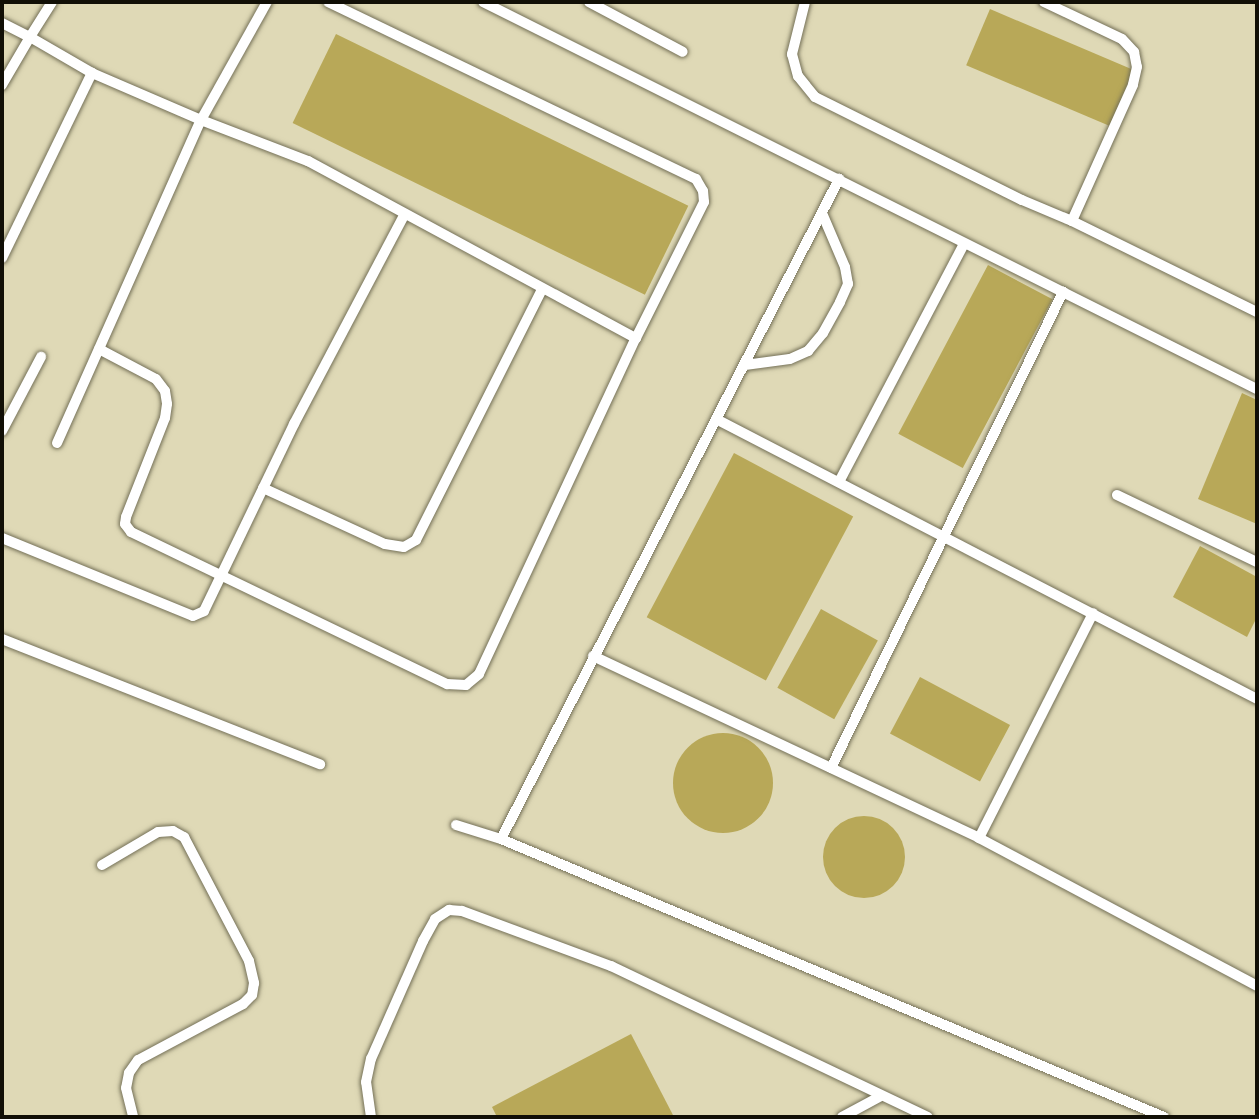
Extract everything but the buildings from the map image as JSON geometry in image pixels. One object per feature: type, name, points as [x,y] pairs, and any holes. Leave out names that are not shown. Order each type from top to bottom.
[{"type":"lane","points":[[2,85],[52,2]]},
{"type":"lane","points":[[57,443],[201,120],[267,2]]},
{"type":"lane","points":[[99,349],[156,379],[165,391],[165,418],[126,517],[127,528],[447,684],[466,685],[479,674],[636,338],[704,202],[703,191],[696,179],[328,2]]},
{"type":"lane","points":[[483,2],[1257,389]]},
{"type":"lane","points":[[589,2],[683,52]]},
{"type":"lane","points":[[805,2],[792,54],[798,76],[815,97],[1257,312]]},
{"type":"lane","points":[[1044,2],[1122,39],[1133,52],[1137,67],[1133,85],[1072,221]]},
{"type":"lane","points":[[2,23],[92,73],[201,120],[309,161],[541,290],[636,338]]},
{"type":"lane","points":[[2,258],[92,73]]},
{"type":"lane","points":[[501,839],[839,179]]},
{"type":"lane","points":[[745,365],[790,359],[808,351],[824,333],[840,302],[848,284],[845,267],[822,213]]},
{"type":"lane","points":[[2,538],[193,616],[204,611],[263,488],[404,215]]},
{"type":"lane","points":[[839,482],[964,244]]},
{"type":"lane","points":[[263,488],[385,544],[404,547],[416,540],[541,290]]},
{"type":"lane","points":[[831,768],[1063,292]]},
{"type":"lane","points":[[2,431],[41,357]]},
{"type":"lane","points":[[716,419],[1257,698]]},
{"type":"lane","points":[[1117,495],[1257,562]]},
{"type":"lane","points":[[979,838],[1093,613]]},
{"type":"lane","points":[[2,639],[320,764]]},
{"type":"lane","points":[[593,656],[979,838],[1257,986]]},
{"type":"lane","points":[[456,825],[501,839],[1164,1117]]},
{"type":"lane","points":[[102,866],[158,832],[173,831],[184,837],[248,961],[254,983],[253,995],[243,1004],[138,1060],[129,1073],[125,1088],[133,1117]]},
{"type":"lane","points":[[371,1117],[366,1082],[371,1059],[423,941],[435,919],[449,910],[462,911],[611,966],[881,1097],[928,1117]]},
{"type":"lane","points":[[842,1117],[881,1097]]},
{"type":"shaded area","points":[[2,2],[1257,2],[1257,1117],[2,1117]]}]
